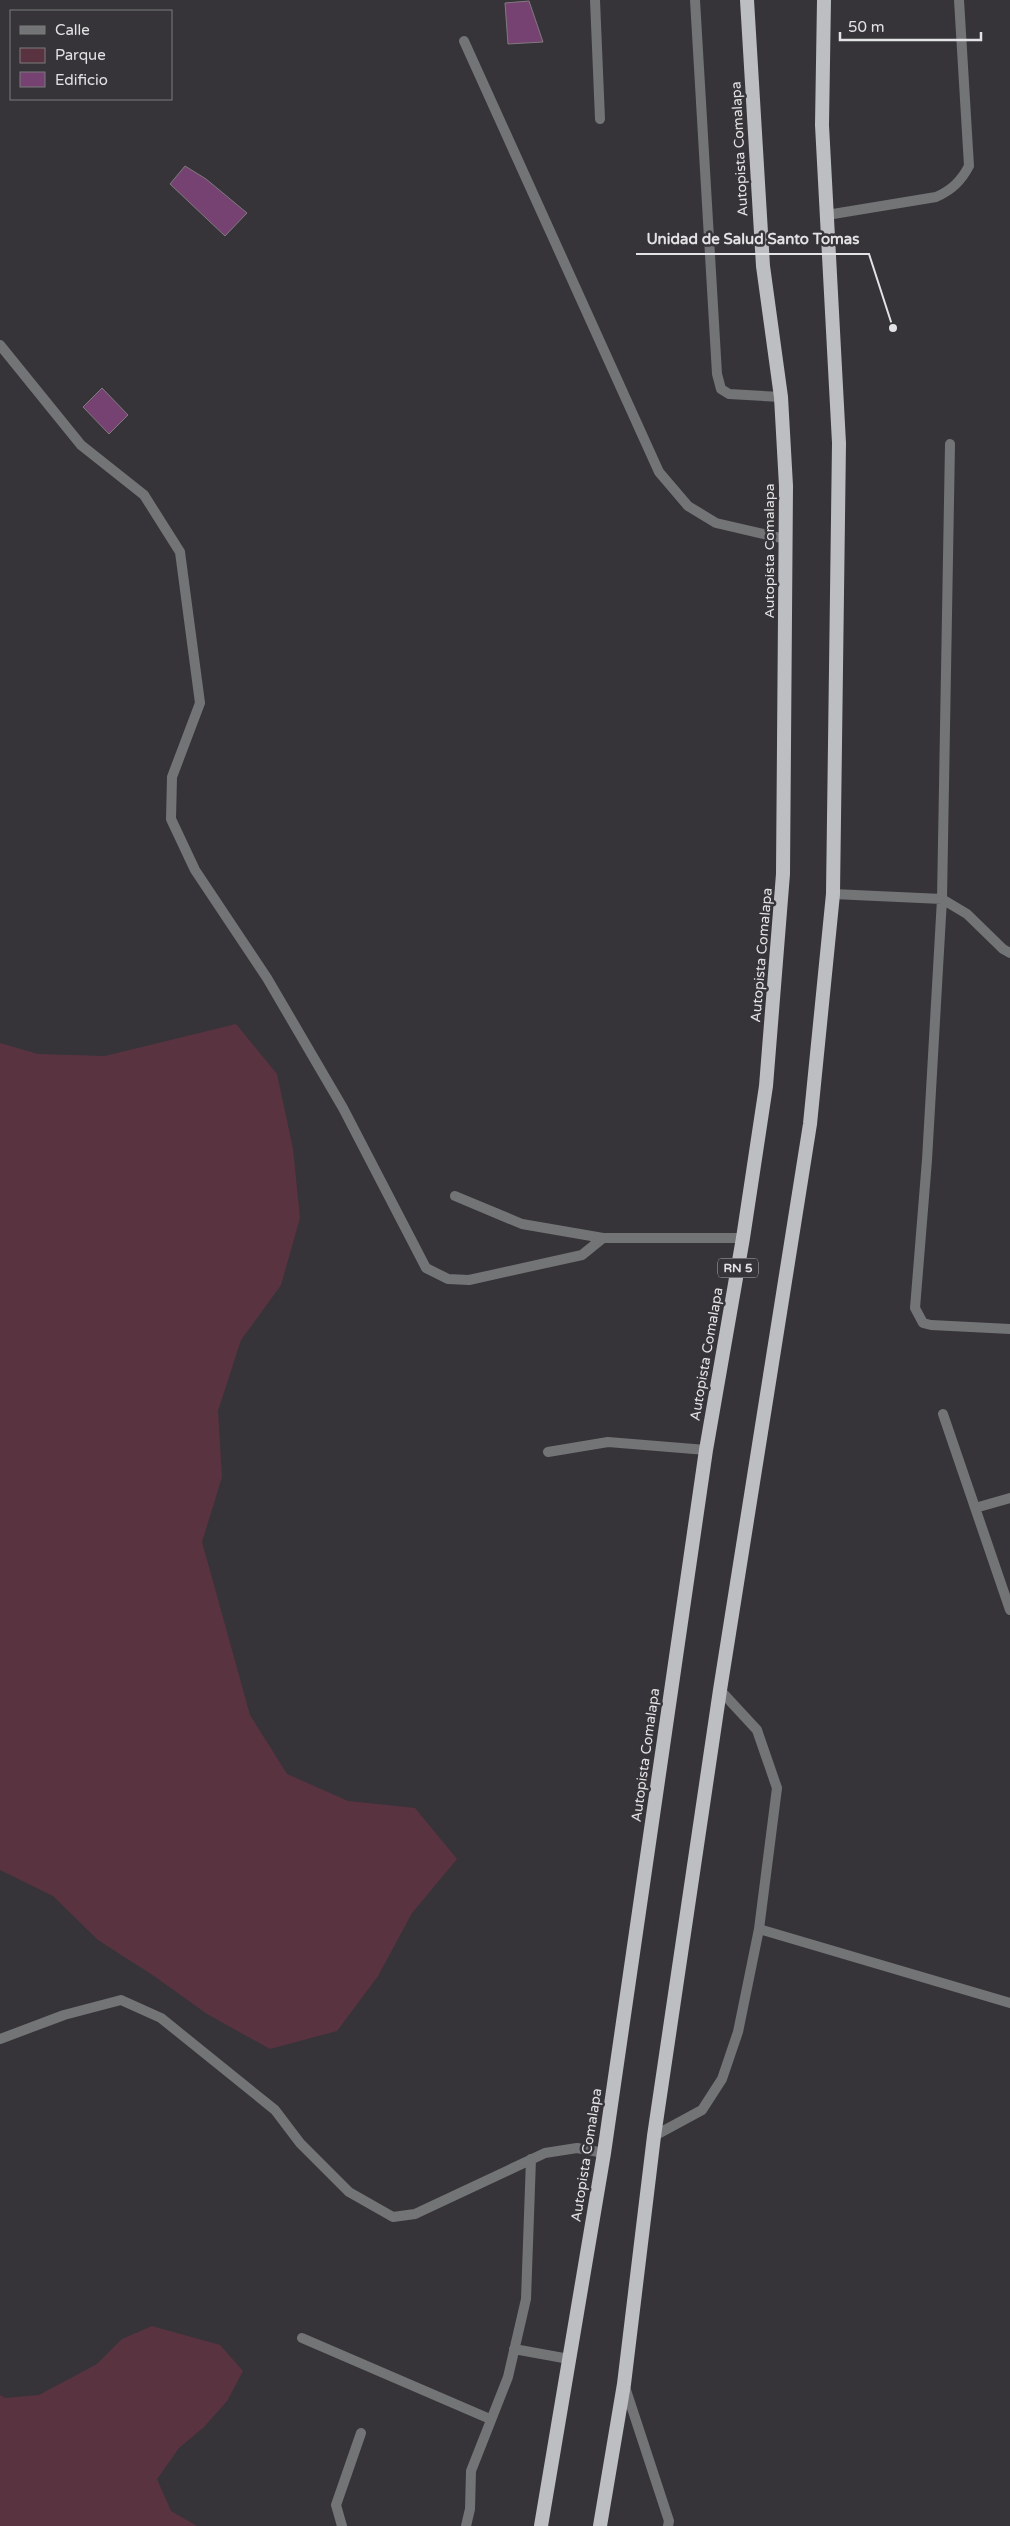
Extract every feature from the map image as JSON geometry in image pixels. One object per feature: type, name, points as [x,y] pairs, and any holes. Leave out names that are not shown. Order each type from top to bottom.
[{"type":"highway","name":"Autopista Comalapa","points":[[541,2526],[604,2153],[706,1450],[743,1238],[766,1086],[783,874],[786,486],[781,398],[763,266],[747,0]]},
{"type":"highway","points":[[600,2526],[624,2384],[654,2136],[720,1690],[810,1124],[833,894],[839,443],[822,125],[824,0]]},
{"type":"street","points":[[595,0],[600,119]]},
{"type":"street","points":[[696,0],[717,374],[721,389],[728,394],[781,398]]},
{"type":"street","points":[[827,215],[936,197],[950,191],[963,178],[969,166],[959,0]]},
{"type":"street","points":[[464,42],[659,472],[688,506],[716,524],[785,539]]},
{"type":"street","points":[[0,345],[81,445],[144,495],[180,552],[200,703],[172,777],[171,819],[195,870],[267,978],[343,1108],[426,1268],[448,1279],[469,1280],[582,1255],[603,1238]]},
{"type":"street","points":[[950,444],[942,899],[927,1160],[915,1308],[923,1323],[931,1325],[1010,1329]]},
{"type":"street","points":[[833,894],[942,899],[967,914],[1010,953]]},
{"type":"street","points":[[455,1196],[522,1224],[603,1238],[743,1238]]},
{"type":"street","points":[[943,1414],[1010,1610]]},
{"type":"street","points":[[548,1452],[608,1442],[706,1450]]},
{"type":"street","points":[[975,1508],[1010,1498]]},
{"type":"street","points":[[654,2136],[702,2110],[722,2079],[738,2032],[759,1929],[777,1788],[757,1730],[720,1690]]},
{"type":"street","points":[[759,1929],[1010,2003]]},
{"type":"street","points":[[0,2039],[64,2015],[121,2000],[161,2018],[275,2110],[300,2143],[349,2192],[393,2217],[415,2214],[545,2153],[577,2148],[604,2153]]},
{"type":"street","points":[[466,2526],[470,2509],[470,2471],[508,2377],[526,2299],[531,2159]]},
{"type":"street","points":[[302,2338],[490,2419]]},
{"type":"street","points":[[514,2349],[569,2359]]},
{"type":"street","points":[[624,2384],[669,2521],[668,2526]]},
{"type":"street","points":[[342,2526],[336,2506],[361,2433]]},
{"type":"green space","points":[[236,1024],[277,1074],[293,1149],[300,1218],[281,1285],[241,1340],[218,1411],[222,1477],[202,1542],[250,1715],[287,1774],[348,1801],[415,1808],[457,1859],[412,1913],[378,1976],[337,2031],[270,2049],[207,2014],[154,1976],[98,1940],[53,1896],[0,1870],[0,1043],[38,1054],[105,1056]]},
{"type":"green space","points":[[152,2326],[220,2345],[243,2371],[227,2401],[204,2427],[179,2448],[157,2479],[171,2511],[197,2526],[0,2526],[0,2395],[5,2398],[39,2395],[97,2364],[122,2339]]},
{"type":"building","points":[[529,1],[543,42],[508,44],[505,3]]},
{"type":"building","points":[[185,166],[206,179],[247,213],[225,236],[170,184]]},
{"type":"building","points":[[102,388],[128,415],[109,434],[83,407]]},
{"type":"place","name":"Unidad de Salud Santo Tomas","points":[[893,328]]}]
